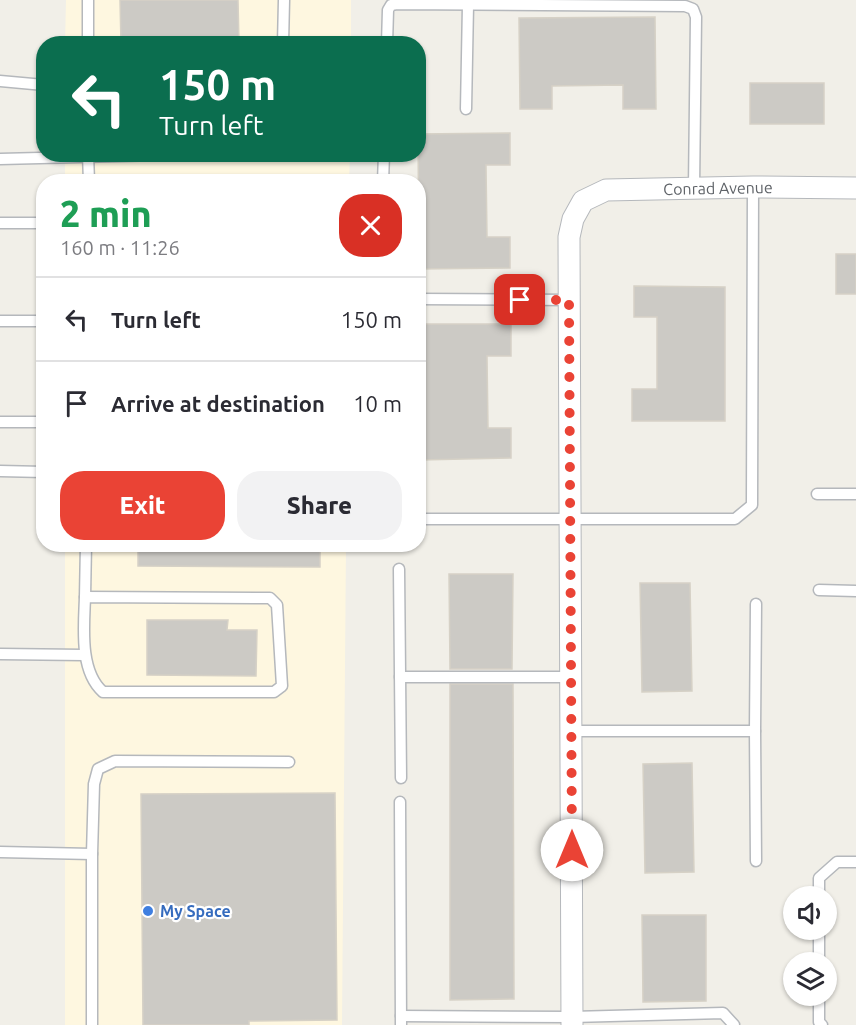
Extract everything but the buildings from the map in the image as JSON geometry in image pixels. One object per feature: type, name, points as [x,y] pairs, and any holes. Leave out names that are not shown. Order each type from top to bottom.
[{"type":"street","name":"Conrad Avenue","points":[[569,300],[569,237],[573,219],[584,201],[606,190],[753,187],[856,188]]},
{"type":"street","points":[[569,300],[572,1021]]},
{"type":"lane","points":[[87,0],[88,36]]},
{"type":"lane","points":[[283,36],[284,0]]},
{"type":"lane","points":[[387,36],[388,10],[392,5],[685,6],[693,9],[696,17],[694,188]]},
{"type":"lane","points":[[466,109],[468,5]]},
{"type":"lane","points":[[0,81],[36,84]]},
{"type":"lane","points":[[0,159],[36,158]]},
{"type":"lane","points":[[426,519],[735,519],[752,505],[753,187]]},
{"type":"lane","points":[[0,223],[36,224]]},
{"type":"lane","points":[[426,299],[569,300]]},
{"type":"lane","points":[[0,321],[36,321]]},
{"type":"lane","points":[[0,422],[36,422]]},
{"type":"lane","points":[[0,471],[36,472]]},
{"type":"lane","points":[[817,494],[856,494]]},
{"type":"lane","points":[[85,597],[270,598],[277,605],[282,686],[274,692],[108,694],[98,688],[84,655],[85,597],[86,552]]},
{"type":"lane","points":[[399,568],[401,778]]},
{"type":"lane","points":[[819,590],[856,591]]},
{"type":"lane","points":[[756,604],[756,861]]},
{"type":"lane","points":[[0,654],[84,655]]},
{"type":"lane","points":[[400,677],[572,677]]},
{"type":"lane","points":[[571,731],[755,731]]},
{"type":"lane","points":[[92,1025],[92,854],[94,784],[98,769],[115,761],[289,762]]},
{"type":"lane","points":[[400,802],[401,1020],[572,1021],[723,1013],[734,1025]]},
{"type":"lane","points":[[0,852],[92,854]]},
{"type":"lane","points":[[819,886],[819,878],[837,862],[856,862]]},
{"type":"lane","points":[[819,1006],[819,1022],[822,1025]]},
{"type":"shaded area","points":[[66,0],[351,0],[351,36],[65,36]]},
{"type":"shaded area","points":[[65,162],[350,162],[349,174],[65,174]]},
{"type":"shaded area","points":[[65,552],[346,552],[342,1025],[65,1025]]},
{"type":"place","name":"My Space","points":[[148,911]]},
{"type":"route","points":[[520,300],[569,300],[572,850]]}]
